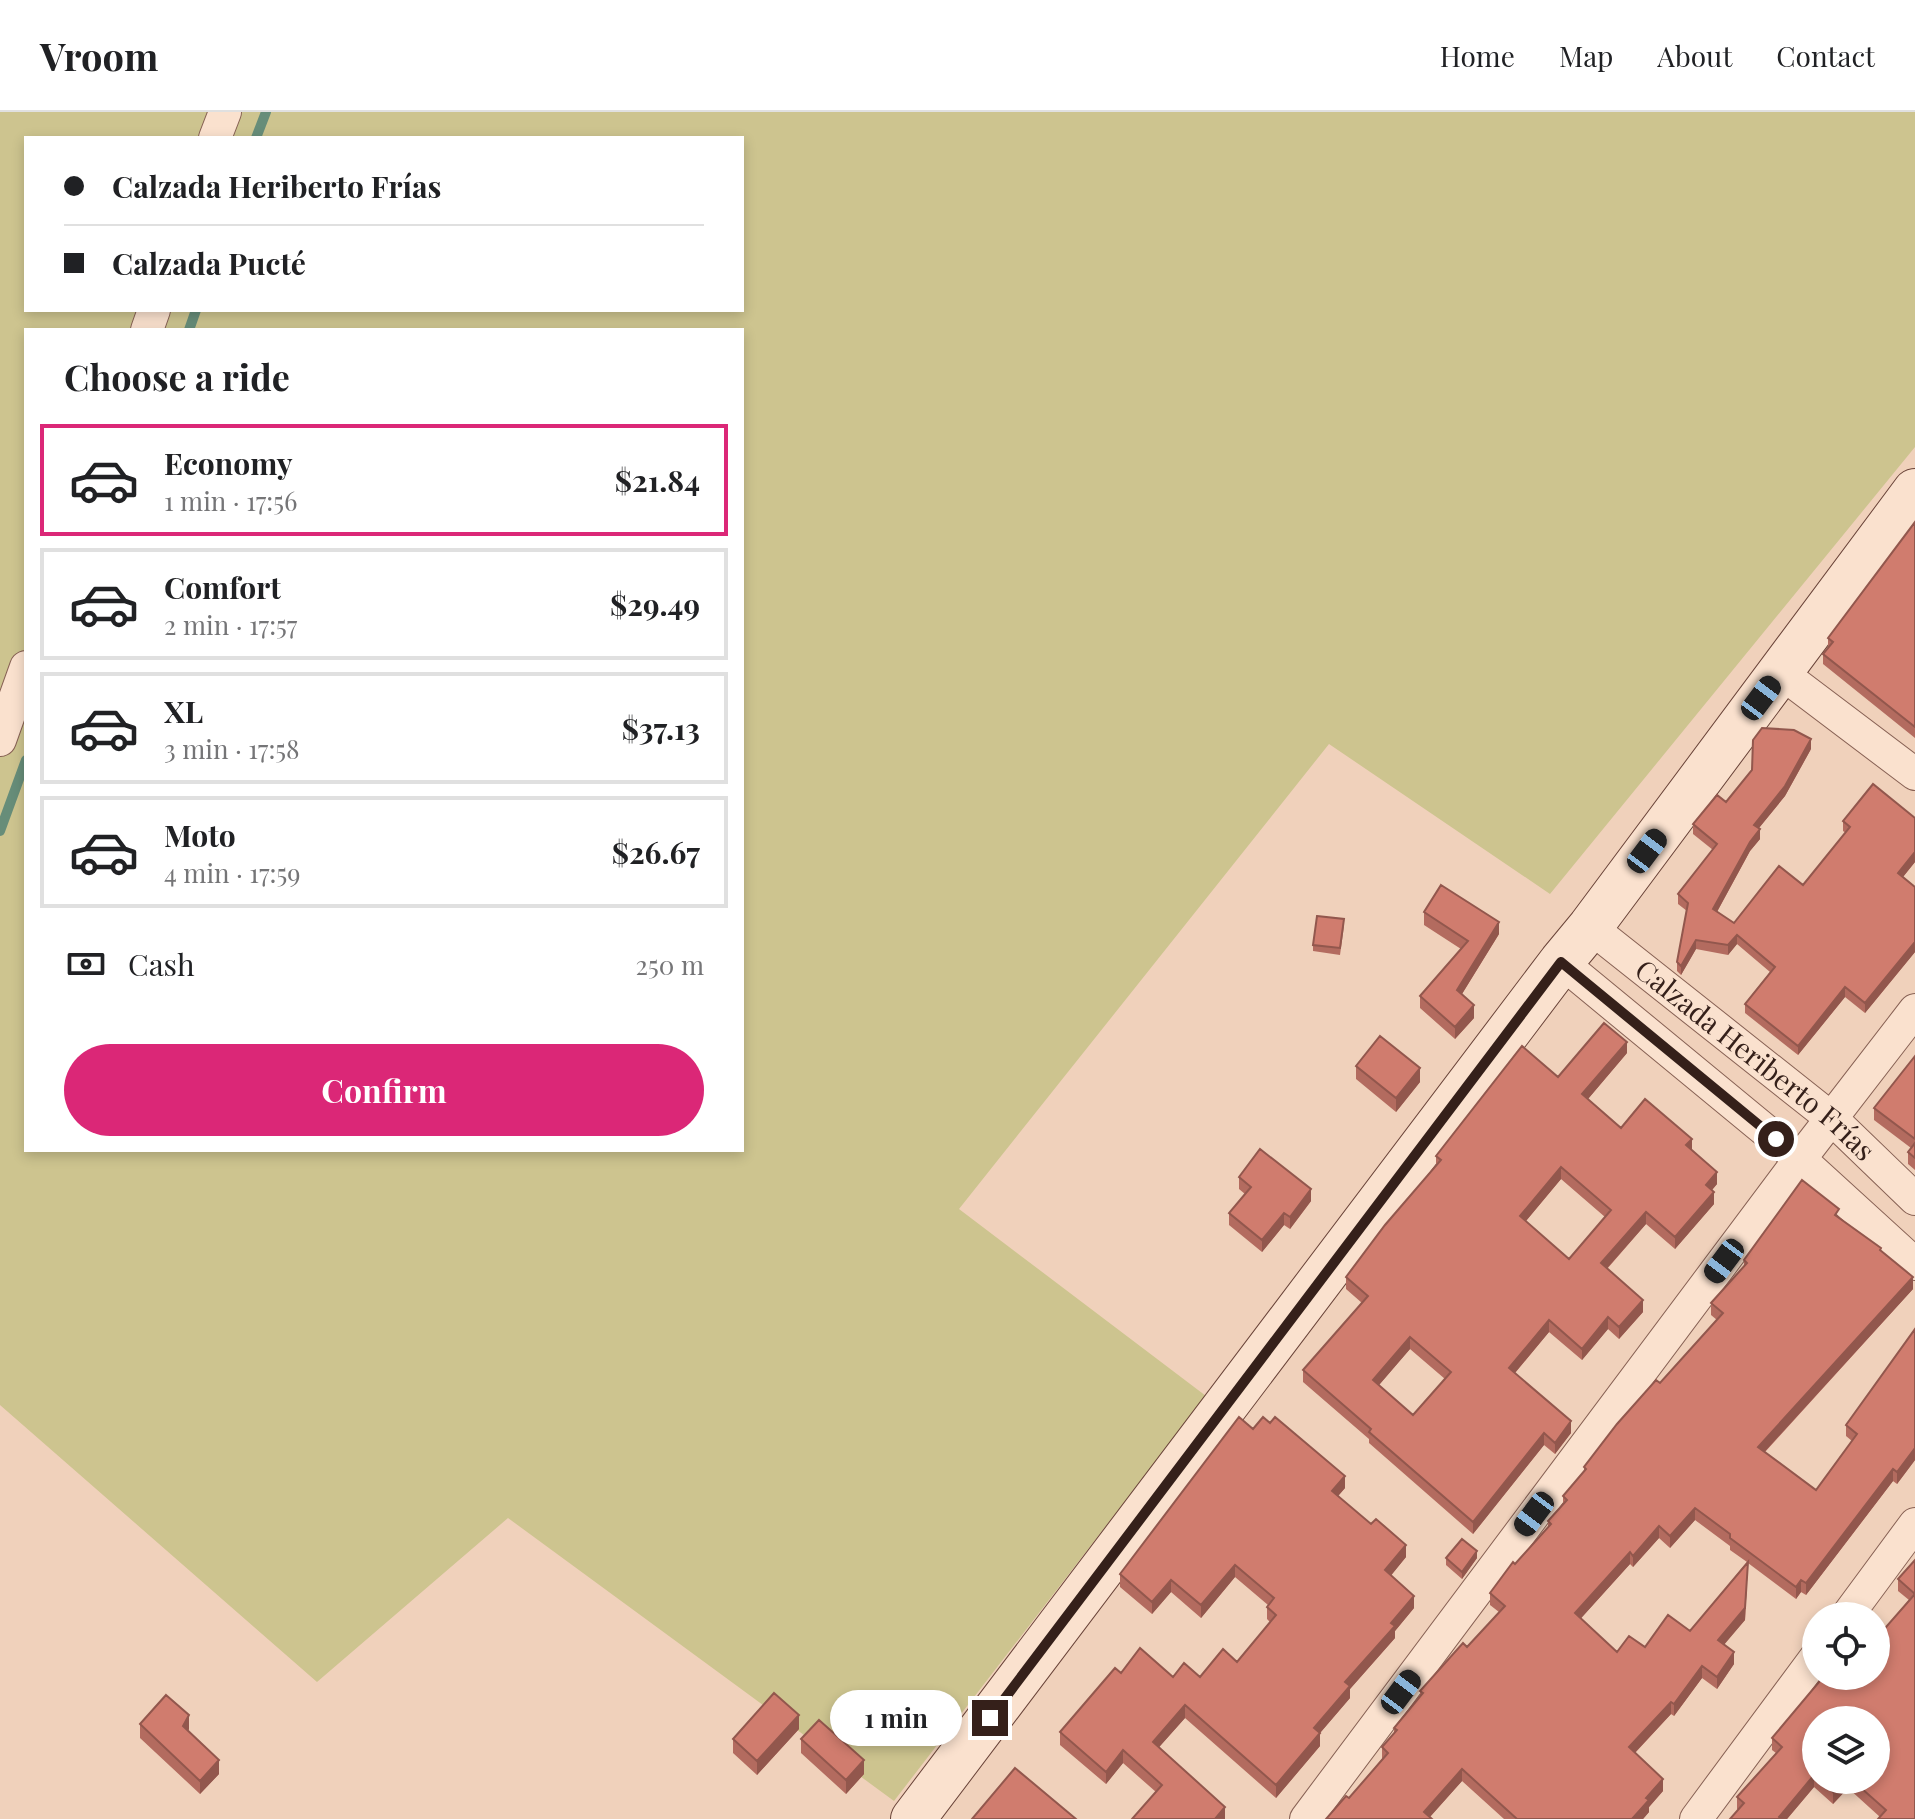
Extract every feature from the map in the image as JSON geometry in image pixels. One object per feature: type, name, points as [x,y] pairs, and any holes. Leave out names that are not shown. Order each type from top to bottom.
[{"type":"street","points":[[216,136],[225,112]]},
{"type":"street","points":[[913,1819],[1590,927],[1915,491]]},
{"type":"street","points":[[1780,672],[1915,774]]},
{"type":"street","points":[[0,740],[24,673]]},
{"type":"street","name":"Calzada Heriberto Frías","points":[[1590,927],[1831,1118],[1915,1199]]},
{"type":"street","name":"Calzada Heriberto Frías","points":[[1561,962],[1800,1159],[1915,1264]]},
{"type":"street","points":[[1306,1819],[1915,1010]]},
{"type":"street","points":[[1857,1602],[1915,1524]]},
{"type":"street","points":[[1696,1819],[1802,1676]]},
{"type":"shaded area","points":[[0,112],[1915,112],[1915,447],[1550,894],[1329,744],[959,1209],[1206,1396],[894,1801],[508,1518],[317,1682],[0,1405]]},
{"type":"building","points":[[1915,522],[1915,727],[1823,654],[1833,642],[1828,638]]},
{"type":"building","points":[[1762,728],[1794,730],[1811,739],[1785,786],[1754,825],[1760,829],[1713,909],[1734,923],[1779,866],[1803,885],[1850,827],[1843,821],[1873,784],[1915,818],[1915,852],[1898,873],[1915,887],[1915,942],[1865,1003],[1845,987],[1798,1046],[1745,1004],[1775,967],[1737,935],[1728,945],[1696,940],[1681,966],[1677,962],[1688,903],[1678,894],[1717,844],[1693,824],[1717,795],[1726,802],[1752,770],[1753,740]]},
{"type":"building","points":[[1441,885],[1499,922],[1457,990],[1474,1005],[1455,1027],[1420,996],[1468,941],[1424,912]]},
{"type":"building","points":[[1317,916],[1344,919],[1340,948],[1313,945]]},
{"type":"building","points":[[1604,1023],[1627,1042],[1582,1094],[1621,1128],[1645,1099],[1692,1139],[1686,1145],[1717,1172],[1706,1185],[1714,1192],[1675,1237],[1646,1212],[1601,1263],[1643,1300],[1619,1327],[1608,1317],[1582,1349],[1549,1320],[1509,1368],[1571,1421],[1555,1443],[1544,1433],[1473,1522],[1303,1370],[1368,1296],[1346,1277],[1385,1225],[1441,1160],[1436,1156],[1522,1046],[1558,1077]],"holes":[[[1561,1167],[1611,1210],[1569,1259],[1520,1216]],[[1410,1337],[1451,1372],[1413,1415],[1373,1380]]]},
{"type":"building","points":[[1380,1036],[1420,1068],[1396,1098],[1356,1066]]},
{"type":"building","points":[[1915,1056],[1915,1139],[1874,1108]]},
{"type":"building","points":[[1915,1143],[1915,1158],[1908,1152]]},
{"type":"building","points":[[1260,1149],[1311,1189],[1290,1217],[1284,1213],[1262,1240],[1229,1213],[1251,1187],[1239,1177]]},
{"type":"building","points":[[1802,1180],[1839,1209],[1835,1215],[1881,1248],[1913,1277],[1758,1447],[1816,1490],[1857,1434],[1846,1425],[1915,1329],[1915,1448],[1897,1472],[1893,1469],[1806,1583],[1801,1580],[1796,1587],[1695,1508],[1670,1536],[1659,1526],[1633,1556],[1630,1552],[1575,1613],[1617,1652],[1629,1636],[1645,1647],[1668,1615],[1690,1631],[1748,1562],[1745,1608],[1718,1640],[1734,1652],[1717,1677],[1702,1666],[1674,1704],[1671,1702],[1629,1747],[1663,1779],[1632,1819],[1517,1819],[1462,1769],[1424,1812],[1432,1819],[1326,1819],[1388,1753],[1382,1747],[1423,1693],[1420,1691],[1463,1643],[1467,1647],[1505,1606],[1490,1593],[1513,1562],[1515,1564],[1551,1524],[1548,1521],[1567,1500],[1563,1496],[1617,1424],[1656,1380],[1660,1383],[1723,1313],[1711,1303],[1747,1263],[1744,1260]]},
{"type":"building","points":[[1239,1417],[1253,1429],[1263,1417],[1270,1423],[1275,1417],[1345,1476],[1332,1491],[1371,1524],[1376,1519],[1406,1545],[1385,1570],[1414,1596],[1391,1623],[1395,1626],[1345,1682],[1350,1686],[1314,1728],[1320,1733],[1276,1785],[1185,1705],[1153,1742],[1225,1807],[1215,1819],[1132,1819],[1162,1785],[1123,1750],[1106,1772],[1060,1732],[1115,1668],[1121,1673],[1140,1648],[1173,1677],[1184,1663],[1200,1677],[1223,1649],[1237,1662],[1276,1615],[1267,1607],[1274,1598],[1235,1565],[1201,1605],[1171,1580],[1152,1602],[1120,1574]]},
{"type":"building","points":[[1462,1539],[1477,1551],[1462,1572],[1446,1558]]},
{"type":"building","points":[[1915,1560],[1915,1594],[1898,1579]]},
{"type":"building","points":[[1915,1594],[1915,1819],[1878,1819],[1886,1810],[1868,1794],[1890,1794],[1890,1706],[1802,1706],[1802,1789],[1779,1817],[1781,1819],[1730,1819],[1744,1803],[1737,1797],[1782,1747],[1772,1738],[1812,1690],[1890,1690],[1890,1623]]},
{"type":"building","points":[[774,1693],[799,1715],[757,1761],[733,1739]]},
{"type":"building","points":[[166,1695],[189,1715],[183,1726],[219,1760],[200,1781],[140,1724]]},
{"type":"building","points":[[819,1720],[864,1760],[846,1780],[801,1739]]},
{"type":"building","points":[[1015,1768],[1076,1819],[972,1819]]},
{"type":"waterway","points":[[257,136],[266,112]]},
{"type":"waterway","points":[[190,328],[195,312]]},
{"type":"waterway","points":[[0,831],[24,765]]},
{"type":"route","points":[[990,1718],[1561,962],[1776,1139]]}]
